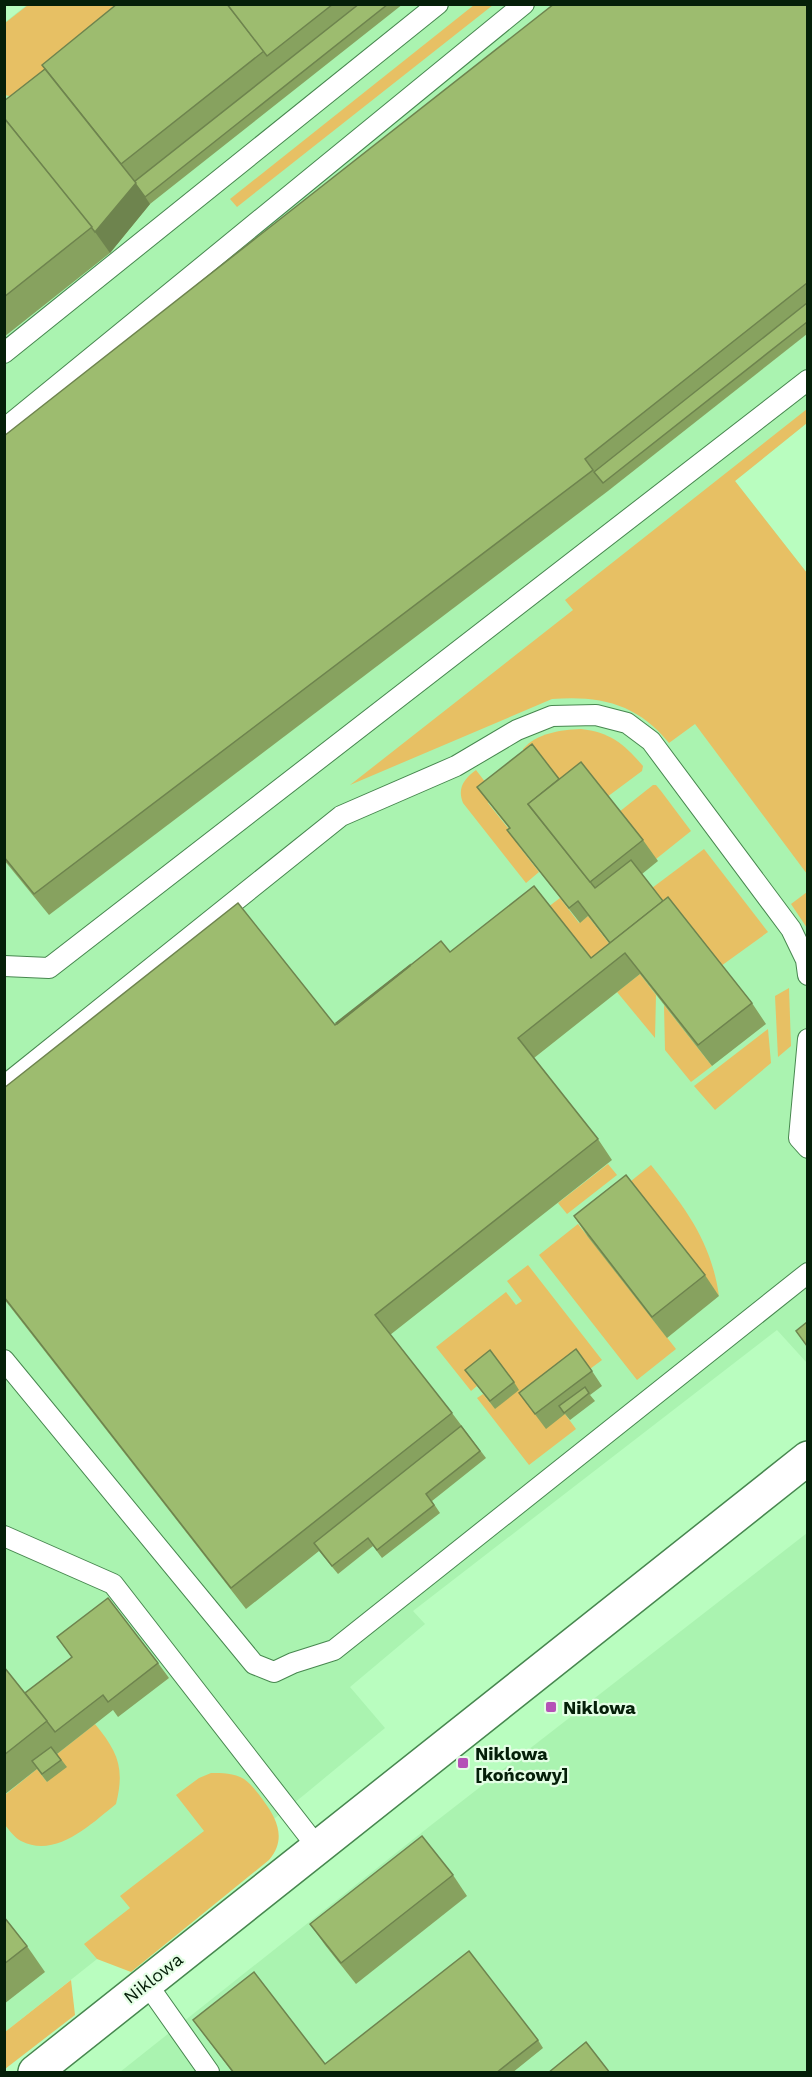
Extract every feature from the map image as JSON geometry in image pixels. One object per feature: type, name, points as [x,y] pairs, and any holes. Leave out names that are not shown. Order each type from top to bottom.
[{"type":"street","name":"Niklowa","points":[[35,2073],[807,1458]]},
{"type":"lane","points":[[4,353],[438,4]]},
{"type":"lane","points":[[4,429],[524,4]]},
{"type":"lane","points":[[4,966],[48,968],[807,380]]},
{"type":"lane","points":[[4,1086],[341,816],[456,766],[517,730],[552,716],[596,715],[627,723],[651,741],[791,929],[806,960],[807,975]]},
{"type":"lane","points":[[807,1039],[799,1138],[807,1148]]},
{"type":"lane","points":[[4,1360],[254,1664],[274,1672],[293,1663],[334,1650],[807,1273]]},
{"type":"lane","points":[[4,1536],[113,1584],[318,1848]]},
{"type":"lane","points":[[147,1984],[209,2073]]},
{"type":"shaded area","points":[[28,4],[808,5],[807,423],[735,481],[807,573],[807,1363],[777,1330],[413,1611],[425,1624],[350,1687],[385,1728],[5,2032],[4,23]]},
{"type":"shaded area","points":[[28,5],[131,5],[13,97],[5,95],[5,23]]},
{"type":"shaded area","points":[[474,5],[493,5],[237,207],[230,199]]},
{"type":"shaded area","points":[[807,409],[807,423],[735,481],[807,573],[807,874],[695,724],[669,743],[644,719],[617,705],[602,701],[552,699],[350,785],[573,610],[565,600]]},
{"type":"shaded area","points":[[581,729],[600,733],[616,740],[643,766],[642,771],[607,797],[574,800],[523,752],[523,749],[542,736]]},
{"type":"shaded area","points":[[476,770],[496,796],[488,803],[520,843],[518,845],[539,872],[526,883],[463,803],[461,788]]},
{"type":"shaded area","points":[[653,785],[661,791],[691,831],[656,859],[619,812]]},
{"type":"shaded area","points":[[704,849],[768,932],[721,966],[678,922],[652,888]]},
{"type":"shaded area","points":[[807,892],[807,928],[791,904]]},
{"type":"shaded area","points":[[560,898],[579,923],[588,916],[625,964],[606,979],[548,907]]},
{"type":"shaded area","points":[[640,974],[656,995],[655,1038],[617,992]]},
{"type":"shaded area","points":[[789,988],[791,1046],[778,1057],[775,996]]},
{"type":"shaded area","points":[[664,1005],[712,1066],[691,1082],[665,1050]]},
{"type":"shaded area","points":[[768,1029],[771,1063],[715,1110],[694,1086]]},
{"type":"shaded area","points":[[608,1164],[617,1175],[567,1214],[558,1203]]},
{"type":"shaded area","points":[[651,1165],[675,1196],[703,1241],[710,1258],[719,1296],[641,1197],[626,1185]]},
{"type":"shaded area","points":[[578,1224],[676,1349],[637,1380],[539,1255]]},
{"type":"shaded area","points":[[528,1265],[602,1360],[590,1369],[565,1414],[576,1429],[529,1465],[477,1398],[483,1394],[495,1409],[471,1377],[477,1386],[471,1391],[436,1347],[506,1292],[516,1305],[522,1301],[507,1281]]},
{"type":"shaded area","points":[[807,1533],[807,2072],[120,2072],[430,1826]]},
{"type":"shaded area","points":[[95,1724],[109,1743],[118,1761],[120,1780],[116,1804],[84,1829],[60,1842],[47,1846],[21,1841],[5,1825],[5,1795],[37,1769],[47,1782],[57,1754]]},
{"type":"shaded area","points":[[211,1773],[240,1777],[257,1792],[272,1814],[278,1829],[278,1844],[274,1852],[269,1860],[131,1972],[97,1959],[84,1944],[130,1908],[120,1896],[204,1831],[176,1795],[199,1778]]},
{"type":"shaded area","points":[[71,1980],[75,2015],[5,2069],[5,2032]]},
{"type":"building","points":[[117,4],[227,4],[264,51],[121,164],[42,65]]},
{"type":"building","points":[[227,4],[333,4],[267,56]]},
{"type":"building","points":[[359,4],[388,4],[145,197],[134,182]]},
{"type":"building","points":[[554,4],[807,4],[807,283],[585,459],[593,470],[34,894],[4,857],[4,436]]},
{"type":"building","points":[[45,69],[136,183],[95,232],[4,118],[4,101]]},
{"type":"building","points":[[4,118],[92,227],[4,297]]},
{"type":"building","points":[[807,303],[807,322],[603,483],[594,472]]},
{"type":"building","points":[[532,744],[559,779],[528,804],[595,888],[631,860],[663,901],[610,943],[578,901],[569,908],[507,830],[510,828],[477,787]]},
{"type":"building","points":[[581,762],[643,840],[590,882],[528,804]]},
{"type":"building","points":[[534,886],[591,958],[668,897],[752,1003],[698,1045],[625,953],[518,1038],[598,1139],[375,1315],[452,1413],[231,1588],[4,1297],[4,1088],[238,903],[335,1025],[441,941],[450,952]]},
{"type":"building","points":[[410,965],[337,1024],[336,1023]]},
{"type":"building","points":[[626,1175],[705,1275],[652,1317],[574,1216]]},
{"type":"building","points":[[807,1322],[807,1346],[796,1331]]},
{"type":"building","points":[[576,1349],[592,1371],[535,1414],[519,1393]]},
{"type":"building","points":[[490,1350],[514,1382],[490,1401],[465,1370]]},
{"type":"building","points":[[585,1387],[589,1393],[564,1413],[559,1406]]},
{"type":"building","points":[[461,1426],[480,1451],[426,1494],[434,1505],[377,1550],[368,1538],[332,1566],[314,1543]]},
{"type":"building","points":[[108,1598],[158,1663],[108,1702],[103,1695],[55,1732],[25,1693],[72,1657],[57,1637]]},
{"type":"building","points":[[4,1667],[47,1721],[4,1755]]},
{"type":"building","points":[[51,1747],[61,1760],[42,1774],[32,1761]]},
{"type":"building","points":[[422,1836],[453,1875],[341,1963],[310,1924]]},
{"type":"building","points":[[4,1917],[27,1946],[4,1964]]},
{"type":"building","points":[[469,1951],[538,2040],[496,2073],[234,2073],[193,2020],[254,1972],[325,2064]]},
{"type":"building","points":[[586,2042],[610,2073],[548,2073]]},
{"type":"place","name":"Niklowa","points":[[551,1707]]},
{"type":"place","name":"Niklowa [końcowy]","points":[[463,1763]]}]
